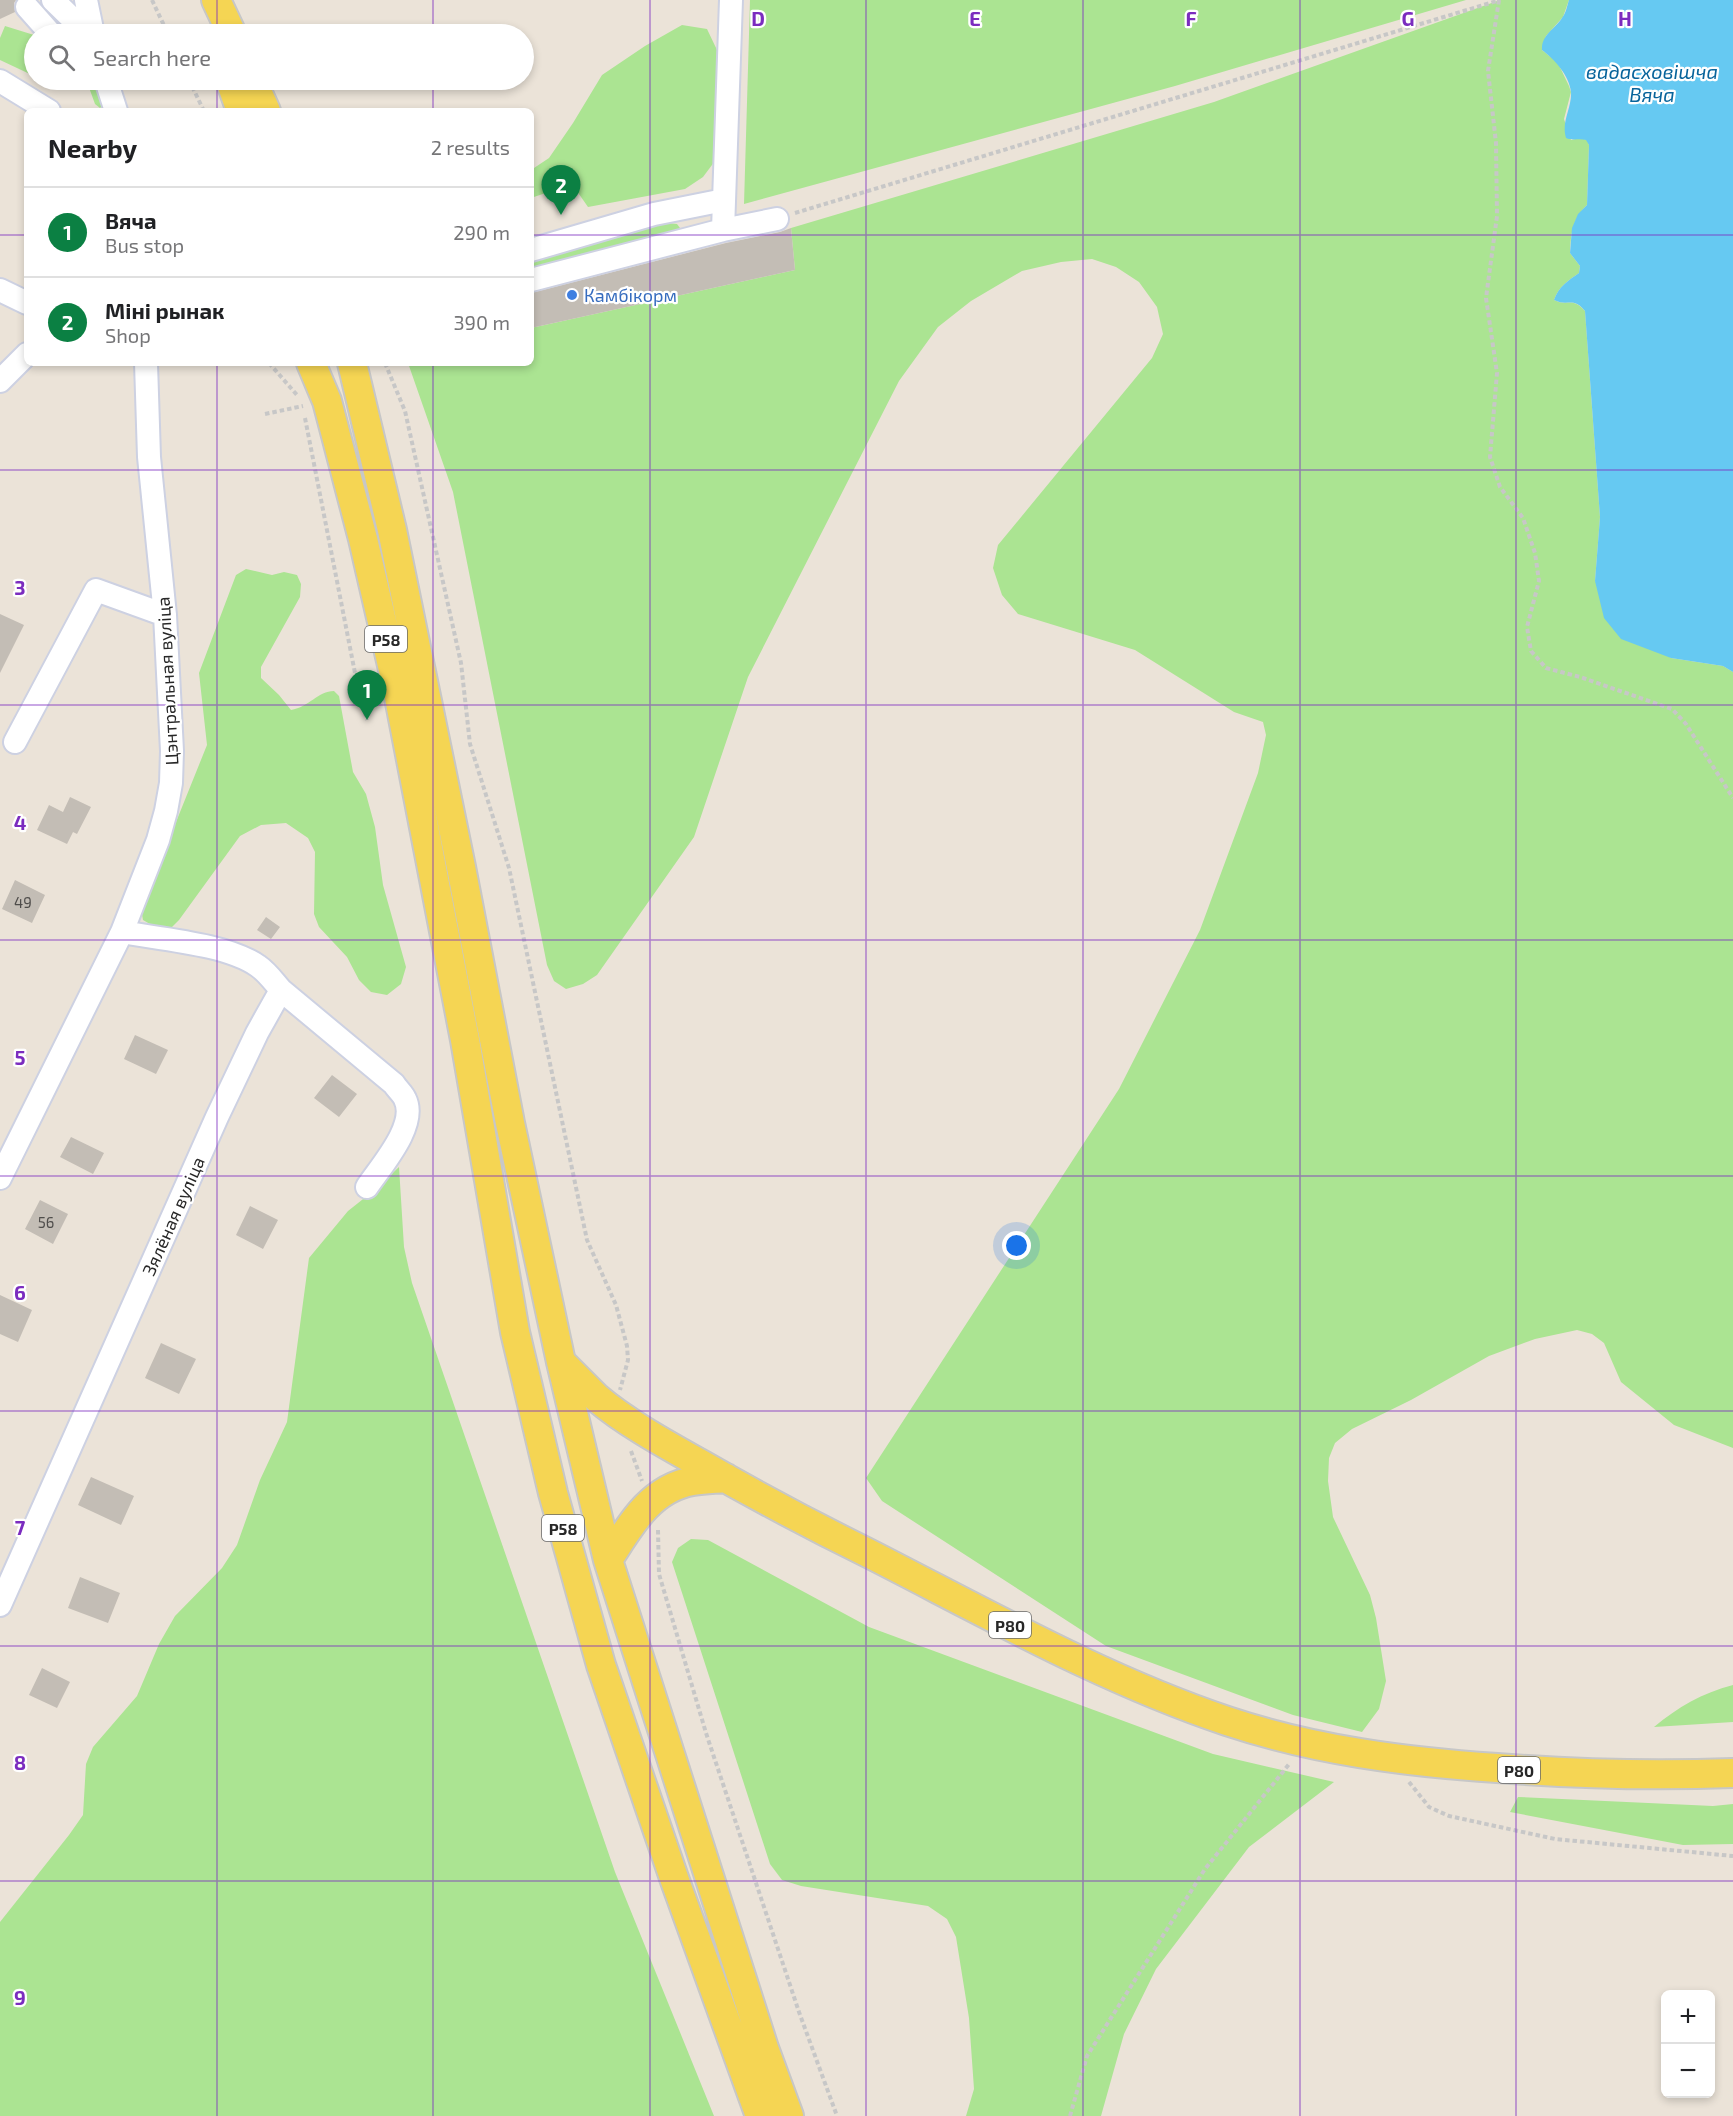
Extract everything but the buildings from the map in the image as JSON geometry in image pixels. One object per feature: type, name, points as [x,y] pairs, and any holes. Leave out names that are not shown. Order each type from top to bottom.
[{"type":"main road","points":[[196,0],[207,24]]},
{"type":"main road","points":[[216,0],[227,24]]},
{"type":"main road","points":[[234,90],[240,108]]},
{"type":"main road","points":[[257,90],[265,108]]},
{"type":"main road","name":"Р58","points":[[312,366],[327,401],[363,539],[397,687],[465,1040],[515,1332],[553,1493],[601,1665],[674,1878],[760,2116]]},
{"type":"main road","name":"Р58","points":[[353,366],[395,541],[510,1123],[561,1362],[608,1560],[764,2048],[789,2116]]},
{"type":"main road","name":"Р80","points":[[561,1362],[599,1399],[616,1412],[666,1444],[806,1522],[1054,1648],[1129,1683],[1230,1722],[1306,1743],[1394,1759],[1582,1774],[1733,1773]]},
{"type":"main road","points":[[608,1560],[650,1501],[671,1488],[692,1481],[726,1478]]},
{"type":"street","points":[[53,0],[80,24]]},
{"type":"street","points":[[86,0],[90,24]]},
{"type":"street","points":[[723,230],[731,0]]},
{"type":"street","points":[[27,7],[42,24]]},
{"type":"street","points":[[0,81],[44,108]]},
{"type":"street","points":[[109,90],[115,108]]},
{"type":"street","points":[[534,249],[654,214],[724,200]]},
{"type":"street","points":[[534,279],[723,230],[777,219]]},
{"type":"street","points":[[0,290],[24,302]]},
{"type":"street","points":[[0,381],[24,357]]},
{"type":"street","name":"Цэнтральная вуліца","points":[[0,1178],[122,932],[158,840],[166,811],[171,783],[172,751],[165,615],[149,457],[146,366]]},
{"type":"street","points":[[15,742],[96,590],[165,615]]},
{"type":"street","points":[[122,932],[215,949],[244,958],[259,967],[281,990],[394,1084],[405,1100],[408,1114],[403,1134],[367,1187]]},
{"type":"street","name":"Зялёная вуліца","points":[[0,1605],[217,1117],[256,1033],[281,990]]},
{"type":"path","points":[[152,0],[163,24]]},
{"type":"path","points":[[777,219],[1500,0],[1488,71],[1496,143],[1497,216],[1486,298],[1497,373],[1490,457],[1500,487],[1523,518],[1535,553],[1539,581],[1527,627],[1531,651],[1546,668],[1580,677],[1672,709],[1686,724],[1733,798]]},
{"type":"path","points":[[194,90],[203,108]]},
{"type":"path","points":[[272,366],[299,397],[303,406],[355,673],[367,720]]},
{"type":"path","points":[[386,366],[401,397],[411,434],[461,663],[470,744],[509,868],[587,1240],[616,1305],[627,1346],[628,1360],[616,1412]]},
{"type":"path","points":[[265,414],[303,406]]},
{"type":"path","points":[[629,1445],[657,1519],[659,1574],[706,1732],[799,2012],[837,2116]]},
{"type":"path","points":[[1070,2116],[1087,2056],[1192,1888],[1306,1743]]},
{"type":"path","points":[[1394,1759],[1412,1788],[1429,1807],[1449,1816],[1556,1839],[1733,1856]]},
{"type":"green space","points":[[750,0],[1466,0],[1175,86],[744,204]]},
{"type":"green space","points":[[1500,0],[1569,0],[1563,17],[1546,36],[1542,50],[1558,63],[1571,92],[1564,119],[1571,140],[1580,138],[1587,140],[1589,145],[1587,205],[1575,222],[1570,246],[1570,253],[1580,266],[1579,273],[1561,288],[1554,300],[1576,304],[1585,311],[1600,517],[1595,581],[1671,658],[1723,666],[1733,672],[1733,1448],[1674,1425],[1621,1382],[1604,1343],[1592,1334],[1577,1330],[1535,1339],[1489,1356],[1411,1400],[1352,1429],[1335,1443],[1329,1458],[1328,1481],[1333,1517],[1370,1595],[1386,1681],[1379,1709],[1362,1732],[1293,1715],[1106,1646],[882,1501],[866,1478],[1119,1089],[1200,930],[1258,773],[1266,735],[1263,722],[1234,712],[1135,650],[1018,614],[1002,595],[993,568],[998,545],[1152,358],[1163,334],[1157,307],[1139,282],[1116,267],[1092,259],[1061,262],[1022,271],[971,301],[938,327],[899,381],[748,677],[694,837],[597,975],[583,984],[566,989],[554,981],[547,965],[453,492],[409,366],[534,366],[534,327],[795,270],[791,228],[1214,102]]},
{"type":"green space","points":[[682,25],[707,29],[717,50],[718,157],[703,177],[685,189],[588,207],[572,184],[534,197],[534,168],[549,158],[602,75],[645,46]]},
{"type":"green space","points":[[5,26],[24,32],[24,71],[0,60],[0,38]]},
{"type":"green space","points":[[90,90],[99,90],[104,104],[100,108],[95,104]]},
{"type":"green space","points":[[668,223],[677,224],[680,228],[678,232],[534,274],[534,260],[616,234]]},
{"type":"green space","points":[[246,569],[272,575],[284,572],[297,575],[301,584],[300,597],[261,667],[261,678],[291,710],[328,692],[334,691],[339,696],[353,772],[366,794],[375,827],[383,885],[406,967],[401,984],[387,995],[371,992],[359,980],[347,957],[319,927],[314,914],[315,852],[308,838],[286,823],[261,825],[240,836],[171,928],[155,927],[143,920],[141,909],[207,745],[199,673],[236,575]]},
{"type":"green space","points":[[399,1167],[404,1247],[412,1283],[615,1872],[714,2116],[0,2116],[0,1922],[83,1815],[86,1764],[93,1747],[137,1696],[159,1644],[175,1616],[222,1568],[237,1545],[260,1480],[287,1422],[309,1258],[348,1211]]},
{"type":"green space","points":[[691,1539],[708,1540],[869,1627],[1213,1754],[1334,1782],[1249,1847],[1156,1969],[1124,2034],[1101,2116],[966,2116],[974,2089],[969,2018],[956,1937],[947,1919],[928,1906],[801,1886],[782,1880],[770,1864],[672,1562],[678,1548]]},
{"type":"green space","points":[[1733,1685],[1733,1722],[1654,1727],[1691,1702]]},
{"type":"green space","points":[[1518,1797],[1713,1806],[1733,1804],[1733,1844],[1683,1845],[1510,1812]]},
{"type":"water","name":"вадасховішча Вяча","points":[[1569,0],[1733,0],[1733,672],[1723,666],[1671,658],[1621,639],[1604,618],[1595,581],[1600,517],[1585,311],[1577,304],[1554,300],[1561,288],[1579,273],[1580,266],[1570,253],[1572,228],[1578,214],[1587,205],[1589,145],[1586,140],[1566,138],[1565,126],[1571,98],[1570,86],[1560,68],[1542,50],[1544,40],[1563,16]]},
{"type":"place","name":"Міні рынак","points":[[561,215]]},
{"type":"place","name":"Камбікорм","points":[[572,295]]},
{"type":"place","name":"Вяча","points":[[367,720]]}]
